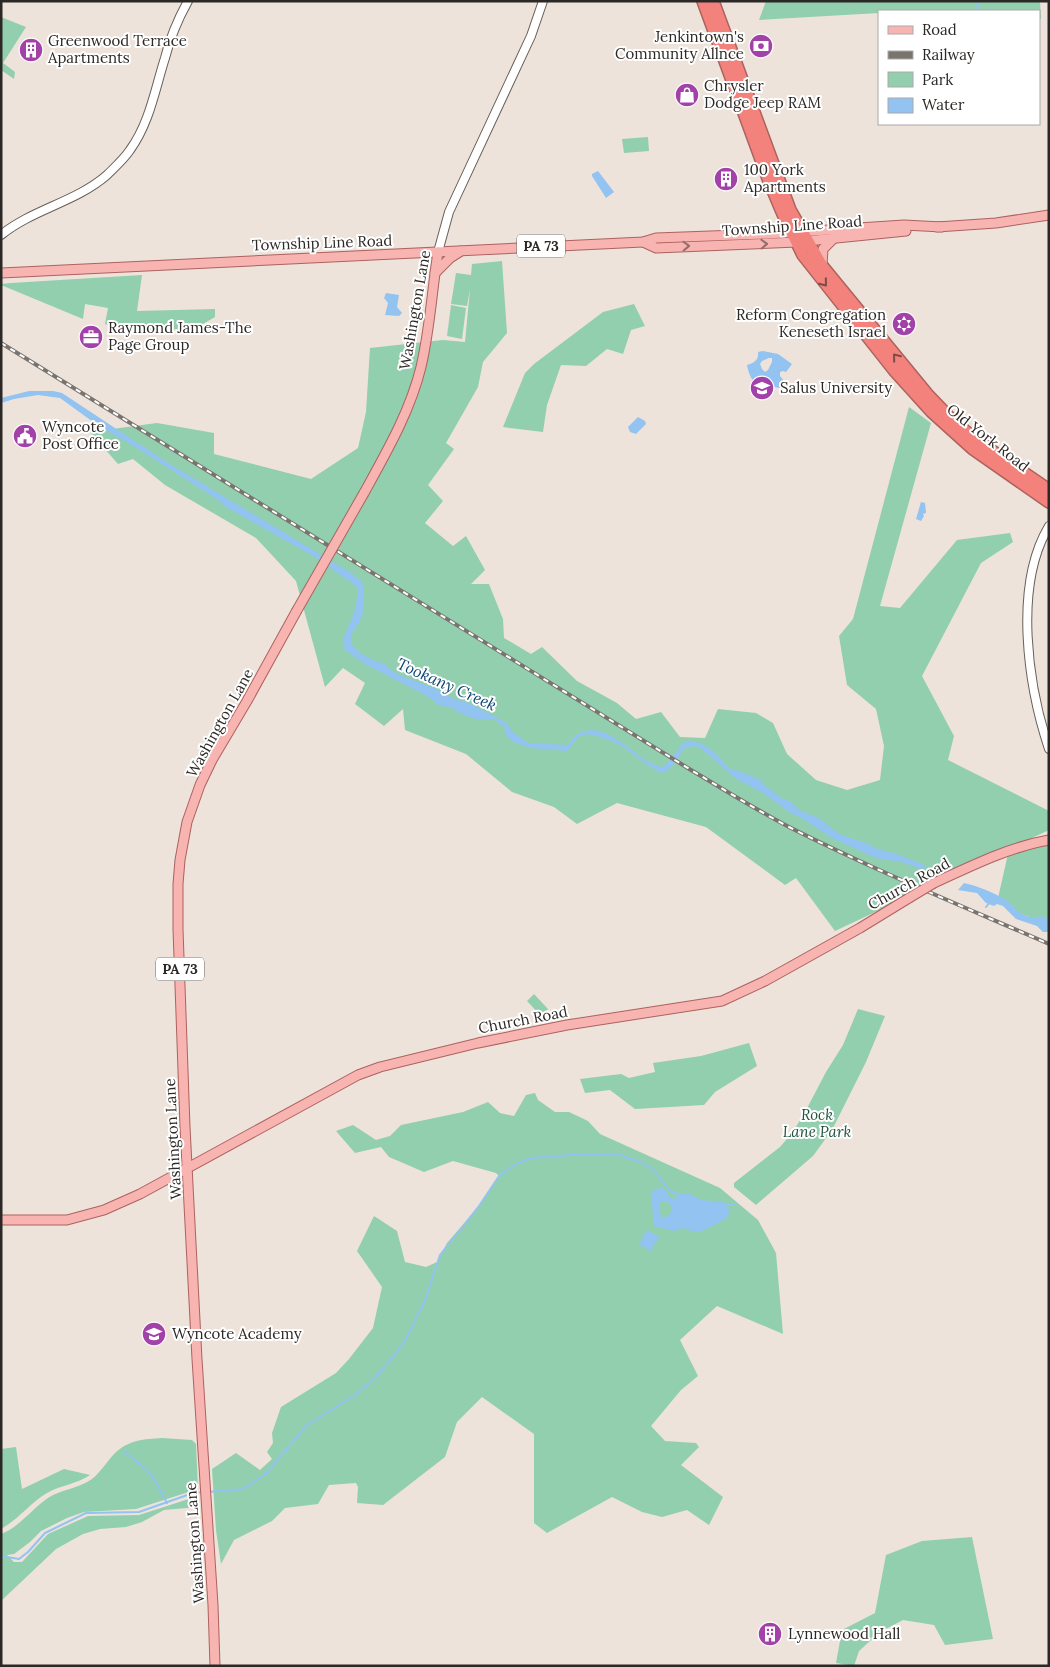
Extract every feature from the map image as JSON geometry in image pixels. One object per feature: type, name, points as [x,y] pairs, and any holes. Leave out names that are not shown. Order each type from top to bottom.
[{"type":"highway","name":"Old York Road","points":[[703,1],[718,28],[813,270],[894,370],[932,412],[973,449],[1049,502]]},
{"type":"highway","name":"Old York Road","points":[[713,1],[718,28]]},
{"type":"highway","name":"Old York Road","points":[[799,237],[927,394],[976,440],[1049,490]]},
{"type":"main road","name":"Township Line Road","points":[[799,237],[834,238],[996,223],[1049,215]]},
{"type":"main road","name":"Township Line Road","points":[[1,273],[198,262],[644,242],[656,248],[799,237],[904,225],[942,227]]},
{"type":"main road","points":[[822,266],[823,249],[834,238]]},
{"type":"main road","points":[[435,274],[450,258],[462,250]]},
{"type":"main road","name":"Washington Lane","points":[[215,1666],[214,1605],[197,1359],[185,1117],[178,884],[180,860],[185,832],[200,785],[212,760],[364,493],[407,409],[418,376],[428,325],[438,252]]},
{"type":"main road","name":"Church Road","points":[[1,1220],[67,1220],[104,1210],[140,1194],[369,1070],[466,1046],[558,1027],[722,1001],[766,981],[860,928],[934,883],[970,866],[1021,847],[1049,840]]},
{"type":"street","points":[[1,235],[20,221],[86,190],[106,175],[130,151],[145,124],[179,17],[188,1]]},
{"type":"street","name":"Washington Lane","points":[[438,252],[450,212],[531,36],[543,1]]},
{"type":"street","points":[[1049,526],[1035,556],[1029,588],[1027,620],[1029,662],[1034,696],[1049,749]]},
{"type":"green space","points":[[766,1],[1040,1],[1041,19],[1040,10],[878,10],[878,13],[759,20]]},
{"type":"green space","points":[[1,17],[26,27],[3,63],[15,72],[14,79],[1,70]]},
{"type":"green space","points":[[648,137],[649,151],[624,153],[622,139]]},
{"type":"green space","points":[[502,261],[507,333],[483,362],[478,387],[446,443],[454,449],[428,485],[443,501],[425,523],[453,546],[466,536],[485,570],[471,584],[489,584],[503,619],[504,638],[531,654],[542,647],[577,681],[617,703],[636,719],[661,712],[680,737],[705,738],[718,709],[756,713],[773,723],[787,754],[816,780],[847,790],[880,780],[884,746],[876,709],[847,685],[839,636],[853,619],[909,407],[931,423],[880,606],[900,608],[957,540],[1010,533],[1013,542],[981,563],[922,676],[954,736],[948,760],[1049,811],[1049,830],[835,931],[796,878],[785,885],[706,827],[617,803],[577,824],[554,807],[512,792],[466,754],[405,730],[403,709],[384,726],[355,704],[365,683],[343,668],[325,687],[296,581],[256,538],[165,485],[133,459],[118,464],[90,432],[157,423],[214,433],[214,454],[311,479],[358,448],[366,412],[370,348],[443,340],[465,342],[470,289],[467,306],[451,304],[456,273],[471,275],[472,264]]},
{"type":"green space","points":[[142,275],[137,311],[215,309],[215,317],[187,333],[176,329],[139,333],[105,324],[108,308],[85,304],[83,319],[1,285],[11,283]]},
{"type":"green space","points":[[634,304],[645,326],[631,330],[623,354],[607,349],[586,366],[561,365],[547,405],[543,432],[503,427],[525,373],[534,364],[603,312]]},
{"type":"green space","points":[[451,305],[466,308],[462,339],[447,336]]},
{"type":"green space","points":[[1049,843],[1049,925],[1017,912],[998,898],[1008,854]]},
{"type":"green space","points":[[534,994],[548,1009],[541,1016],[527,1001]]},
{"type":"green space","name":"Rock Lane Park","points":[[858,1009],[885,1016],[866,1062],[832,1130],[813,1156],[756,1205],[734,1187],[734,1183],[780,1147],[792,1133],[843,1045]]},
{"type":"green space","points":[[749,1043],[757,1066],[715,1092],[704,1105],[635,1109],[610,1090],[585,1093],[580,1079],[621,1074],[629,1078],[655,1072],[653,1063],[701,1056]]},
{"type":"green space","points":[[535,1093],[538,1100],[555,1112],[569,1112],[588,1121],[600,1134],[720,1188],[758,1220],[776,1253],[783,1334],[717,1306],[680,1340],[698,1376],[681,1390],[651,1426],[665,1441],[696,1443],[699,1447],[681,1465],[723,1497],[709,1525],[687,1510],[662,1517],[642,1512],[612,1497],[547,1533],[534,1523],[534,1434],[482,1397],[457,1422],[445,1457],[383,1505],[357,1503],[358,1487],[356,1483],[329,1485],[318,1504],[285,1508],[272,1521],[234,1540],[221,1564],[216,1530],[212,1469],[236,1453],[260,1470],[272,1459],[267,1452],[273,1443],[272,1433],[281,1407],[336,1373],[373,1328],[382,1287],[357,1251],[374,1216],[397,1231],[405,1262],[426,1267],[437,1262],[447,1243],[479,1206],[499,1176],[496,1173],[453,1161],[424,1172],[389,1157],[381,1147],[355,1153],[336,1131],[353,1125],[376,1140],[390,1136],[401,1125],[463,1112],[488,1102],[500,1113],[514,1116],[526,1095]]},
{"type":"green space","points":[[162,1438],[192,1440],[196,1444],[198,1489],[136,1509],[84,1512],[41,1531],[14,1554],[7,1555],[14,1562],[22,1562],[48,1534],[88,1516],[139,1515],[198,1496],[198,1507],[164,1510],[142,1522],[126,1527],[100,1529],[83,1534],[56,1549],[1,1601],[1,1534],[15,1526],[46,1499],[92,1479],[115,1453],[126,1445],[143,1440]]},
{"type":"green space","points":[[16,1447],[22,1489],[64,1469],[90,1475],[47,1493],[1,1529],[1,1449]]},
{"type":"green space","points":[[972,1537],[993,1639],[945,1645],[934,1625],[903,1620],[880,1632],[859,1651],[854,1666],[836,1663],[842,1630],[875,1613],[886,1555],[922,1541]]},
{"type":"water","points":[[598,171],[614,192],[606,198],[592,176],[592,174]]},
{"type":"water","points":[[386,293],[399,295],[397,307],[402,313],[399,316],[385,315],[388,303],[384,298]]},
{"type":"water","points":[[758,352],[778,354],[792,364],[786,372],[780,372],[780,376],[785,382],[780,388],[769,386],[763,380],[759,381],[759,385],[752,380],[747,365],[756,361]],"holes":[[[772,358],[772,362],[765,372],[760,364],[762,361]]]},
{"type":"water","points":[[29,391],[62,393],[168,463],[362,580],[363,610],[361,619],[352,634],[352,644],[364,656],[384,663],[399,675],[439,690],[452,698],[469,703],[505,722],[514,733],[528,743],[567,745],[575,736],[587,731],[598,731],[609,735],[652,764],[663,767],[686,741],[700,743],[711,750],[730,769],[761,780],[763,784],[781,798],[791,802],[801,811],[819,818],[839,834],[927,866],[922,869],[902,862],[876,858],[834,839],[789,812],[765,794],[735,778],[696,746],[686,747],[673,765],[662,773],[620,745],[603,738],[583,735],[567,751],[531,748],[513,742],[507,737],[504,727],[495,720],[476,719],[457,712],[453,708],[438,705],[429,697],[365,664],[345,650],[344,636],[357,601],[358,588],[356,586],[315,557],[226,507],[217,499],[132,445],[100,427],[60,398],[38,395],[1,403],[1,398]]},
{"type":"water","points":[[638,417],[645,421],[646,424],[636,434],[630,432],[628,427]]},
{"type":"water","points":[[921,502],[925,503],[926,513],[923,514],[924,516],[921,521],[916,519]]},
{"type":"water","points":[[964,883],[1001,897],[1014,906],[1017,911],[1025,915],[1049,919],[1049,932],[1043,932],[1037,926],[1016,919],[1003,906],[997,904],[994,906],[986,903],[977,893],[958,890]]},
{"type":"water","points":[[663,1188],[672,1199],[681,1193],[690,1194],[701,1200],[724,1202],[730,1212],[726,1219],[702,1231],[691,1231],[684,1228],[674,1231],[654,1226],[651,1192]],"holes":[[[661,1201],[667,1201],[672,1208],[669,1215],[663,1218],[659,1212],[659,1205]]]},
{"type":"water","points":[[647,1230],[660,1238],[650,1251],[639,1244]]},
{"type":"waterway","points":[[975,1],[980,10]]},
{"type":"waterway","points":[[986,907],[990,902]]},
{"type":"waterway","points":[[208,1492],[243,1489],[266,1474],[306,1426],[355,1395],[372,1381],[406,1339],[425,1300],[440,1255],[479,1206],[499,1176],[505,1171],[518,1163],[532,1158],[584,1154],[620,1155],[643,1163],[655,1172],[669,1190],[679,1195]]},
{"type":"waterway","points":[[726,1205],[736,1204]]},
{"type":"waterway","points":[[124,1451],[151,1474],[167,1503]]},
{"type":"waterway","points":[[1,1556],[19,1559],[45,1533],[86,1513],[139,1512],[193,1493],[204,1492]]},
{"type":"railway","points":[[1,343],[691,770],[764,813],[853,858],[1049,944]]},
{"type":"place","name":"Jenkintown's Community Allnce","points":[[761,46]]},
{"type":"place","name":"Greenwood Terrace Apartments","points":[[31,50]]},
{"type":"place","name":"Chrysler Dodge Jeep RAM","points":[[687,95]]},
{"type":"place","name":"100 York Apartments","points":[[726,179]]},
{"type":"place","name":"Reform Congregation Keneseth Israel","points":[[904,324]]},
{"type":"place","name":"Raymond James-The Page Group","points":[[91,337]]},
{"type":"place","name":"Salus University","points":[[762,388]]},
{"type":"place","name":"Wyncote Post Office","points":[[25,436]]},
{"type":"place","name":"Wyncote Academy","points":[[154,1334]]},
{"type":"place","name":"Lynnewood Hall","points":[[770,1634]]},
{"type":"water label","name":"Tookany Creek","points":[[447,684]]}]
